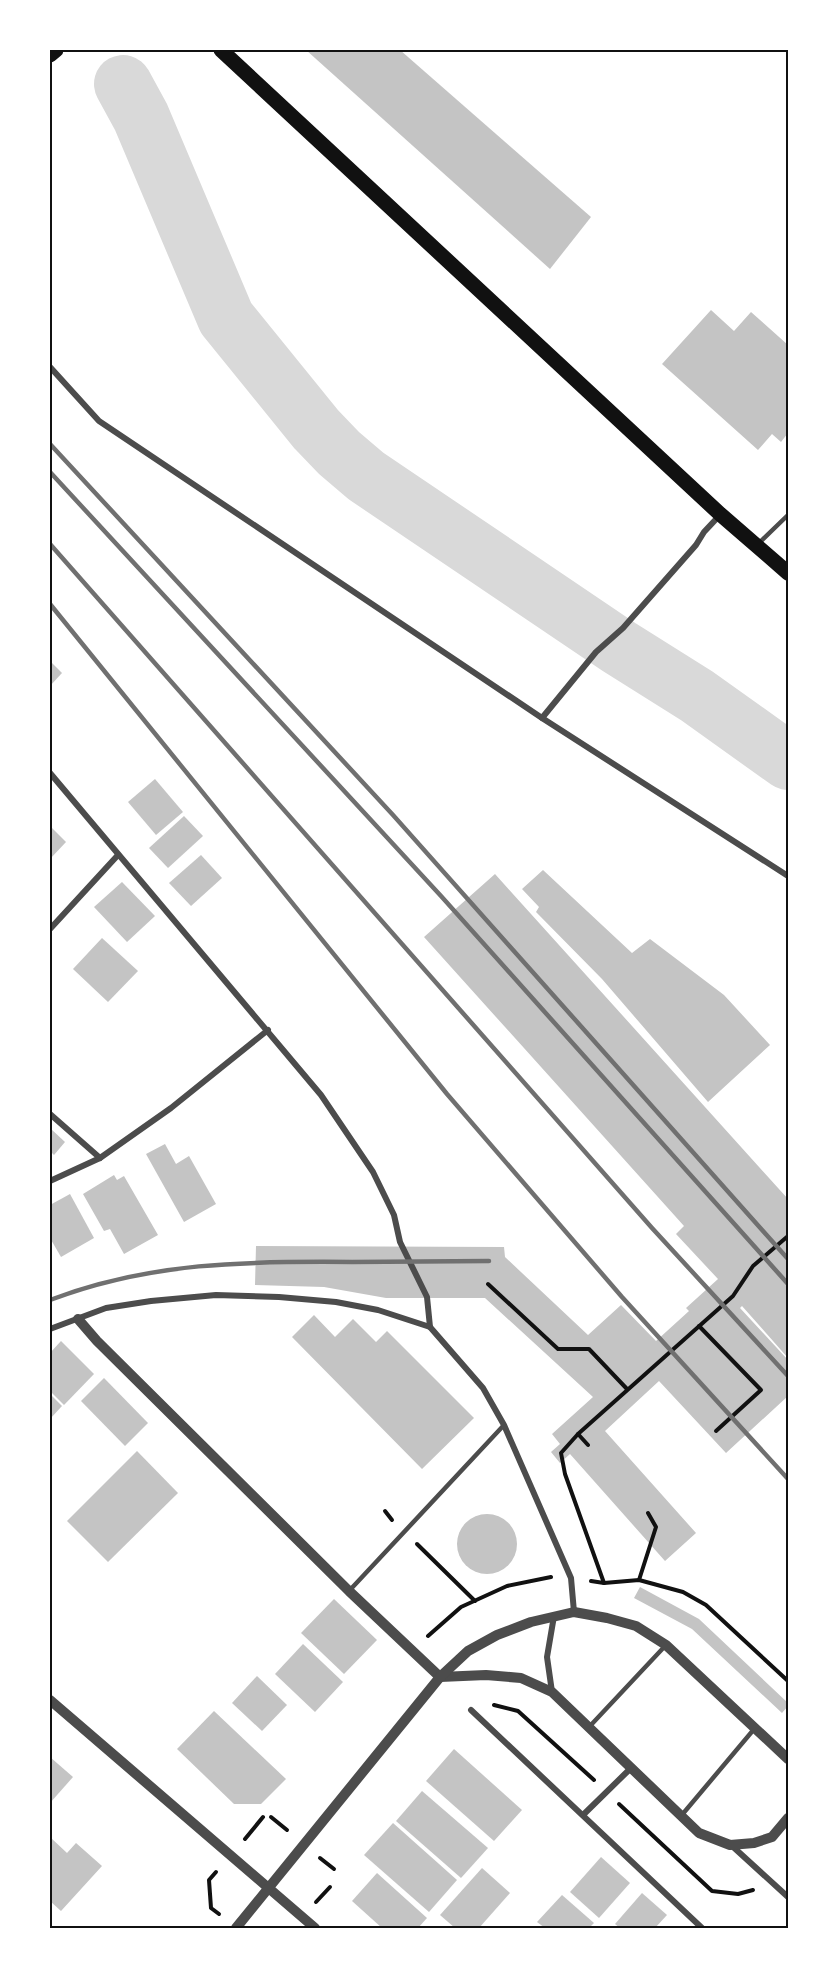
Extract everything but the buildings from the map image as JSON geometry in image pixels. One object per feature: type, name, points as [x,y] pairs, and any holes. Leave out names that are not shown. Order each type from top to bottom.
[{"type":"main road","points":[[50,55],[56,50]]},
{"type":"main road","points":[[221,50],[720,514],[789,573]]},
{"type":"street","points":[[50,367],[99,421],[542,718],[789,876]]},
{"type":"street","points":[[542,718],[596,652],[623,628],[696,545],[720,514]]},
{"type":"street","points":[[50,773],[321,1095],[373,1172],[394,1215],[400,1242],[428,1297],[430,1327]]},
{"type":"street","points":[[50,929],[118,855]]},
{"type":"street","points":[[50,1181],[100,1158],[171,1108],[268,1030]]},
{"type":"street","points":[[50,1114],[100,1158]]},
{"type":"street","points":[[50,1329],[106,1308],[216,1295],[336,1302],[378,1310],[430,1327],[483,1388],[504,1425],[571,1578],[574,1612]]},
{"type":"street","points":[[78,1319],[97,1341],[349,1591],[441,1677],[486,1675],[521,1678],[552,1692],[699,1833],[730,1845],[789,1897]]},
{"type":"street","points":[[236,1929],[441,1677],[468,1652],[497,1635],[531,1622],[574,1612],[607,1617],[636,1626],[666,1645],[788,1758]]},
{"type":"street","points":[[552,1692],[547,1657],[554,1616]]},
{"type":"street","points":[[50,1700],[315,1929]]},
{"type":"street","points":[[471,1710],[702,1929]]},
{"type":"street","points":[[583,1815],[631,1768]]},
{"type":"street","points":[[730,1845],[754,1843],[772,1837],[789,1818]]},
{"type":"lane","points":[[757,545],[789,515]]},
{"type":"lane","points":[[349,1591],[504,1425]]},
{"type":"lane","points":[[589,1727],[666,1645]]},
{"type":"lane","points":[[681,1816],[755,1728]]},
{"type":"path","points":[[604,1582],[565,1474],[561,1453],[578,1434],[734,1296],[753,1266],[789,1236]]},
{"type":"path","points":[[488,1284],[558,1349],[589,1349],[628,1389]]},
{"type":"path","points":[[699,1326],[761,1390],[716,1431]]},
{"type":"path","points":[[578,1434],[588,1445]]},
{"type":"path","points":[[385,1511],[475,1601]]},
{"type":"path","points":[[639,1580],[656,1527],[648,1513]]},
{"type":"path","points":[[471,1710],[480,1705],[491,1705],[518,1711],[712,1891],[738,1894],[775,1884]]},
{"type":"waterway","points":[[123,84],[141,117],[226,318],[316,429],[339,453],[366,476],[619,647],[697,696],[788,761]]},
{"type":"railway","points":[[50,444],[393,815],[788,1259]]},
{"type":"railway","points":[[50,472],[441,896],[788,1284]]},
{"type":"railway","points":[[50,544],[652,1228],[788,1376]]},
{"type":"railway","points":[[50,604],[447,1094],[622,1297],[788,1479]]},
{"type":"railway","points":[[50,1300],[87,1287],[124,1278],[199,1266],[274,1262],[489,1261]]}]
